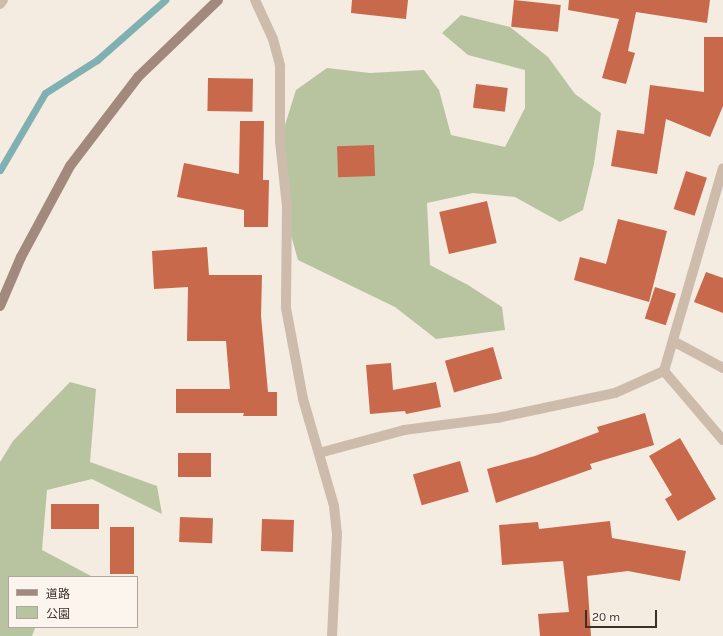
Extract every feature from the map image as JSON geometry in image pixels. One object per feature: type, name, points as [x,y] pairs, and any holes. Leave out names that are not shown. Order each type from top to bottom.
[{"type":"street","points":[[0,4],[2,0]]},
{"type":"street","points":[[0,306],[21,257],[70,166],[138,77],[218,0]]},
{"type":"street","points":[[255,0],[273,39],[280,66],[280,141],[287,207],[286,308],[303,399],[334,506],[337,534],[332,636]]},
{"type":"street","points":[[319,453],[404,430],[497,418],[615,393],[664,371],[723,168]]},
{"type":"street","points":[[673,341],[723,368]]},
{"type":"street","points":[[664,371],[723,440]]},
{"type":"green space","points":[[461,15],[510,27],[548,57],[575,94],[601,113],[594,164],[583,210],[560,222],[515,197],[473,193],[427,203],[430,265],[468,285],[502,307],[505,330],[436,339],[395,307],[298,260],[287,221],[280,141],[296,90],[327,68],[370,73],[424,70],[439,90],[451,135],[505,147],[525,108],[525,70],[468,55],[442,33]]},
{"type":"green space","points":[[70,382],[96,389],[90,462],[157,486],[162,514],[92,479],[47,490],[42,550],[91,576],[8,576],[8,628],[35,628],[32,636],[0,636],[0,462],[13,441]]},
{"type":"building","points":[[352,0],[408,0],[406,19],[351,13]]},
{"type":"building","points":[[514,0],[561,5],[558,32],[511,27]]},
{"type":"building","points":[[569,0],[710,0],[707,23],[636,12],[628,51],[635,53],[626,84],[602,78],[619,19],[568,10]]},
{"type":"building","points":[[704,37],[723,37],[723,106],[710,137],[666,119],[657,174],[611,166],[617,130],[644,134],[650,85],[704,92]]},
{"type":"building","points":[[208,78],[253,79],[252,112],[207,111]]},
{"type":"building","points":[[476,84],[508,88],[505,112],[473,108]]},
{"type":"building","points":[[240,121],[264,121],[263,180],[269,180],[268,227],[244,227],[244,210],[177,197],[184,163],[239,174]]},
{"type":"building","points":[[374,145],[375,176],[338,177],[337,146]]},
{"type":"building","points":[[686,171],[707,178],[695,216],[674,209]]},
{"type":"building","points":[[487,201],[497,243],[449,254],[439,212]]},
{"type":"building","points":[[618,219],[667,231],[649,302],[574,280],[580,257],[606,264]]},
{"type":"building","points":[[207,247],[209,275],[262,275],[261,316],[268,392],[277,392],[277,416],[243,416],[244,413],[176,413],[176,389],[230,389],[226,341],[187,341],[188,287],[154,289],[152,251]]},
{"type":"building","points":[[706,272],[723,278],[723,313],[694,302]]},
{"type":"building","points":[[655,287],[676,294],[666,325],[645,318]]},
{"type":"building","points":[[493,347],[502,379],[454,393],[445,361]]},
{"type":"building","points":[[391,363],[393,390],[436,382],[441,407],[406,414],[405,411],[370,414],[366,365]]},
{"type":"building","points":[[645,413],[654,445],[590,464],[592,469],[496,503],[487,469],[535,456],[599,432],[597,427]]},
{"type":"building","points":[[680,438],[716,499],[678,521],[665,499],[672,495],[649,456]]},
{"type":"building","points":[[178,453],[211,453],[211,477],[178,477]]},
{"type":"building","points":[[460,461],[469,492],[422,505],[413,475]]},
{"type":"building","points":[[51,504],[99,504],[99,529],[51,529]]},
{"type":"building","points":[[180,517],[213,518],[212,543],[179,542]]},
{"type":"building","points":[[262,519],[294,520],[293,552],[261,551]]},
{"type":"building","points":[[610,521],[612,538],[686,551],[680,581],[628,571],[587,576],[591,636],[540,636],[538,614],[569,612],[563,561],[502,565],[499,525],[538,522],[539,529]]},
{"type":"building","points":[[110,527],[134,527],[134,574],[110,574]]},
{"type":"waterway","points":[[0,170],[45,93],[97,60],[165,0]]}]
